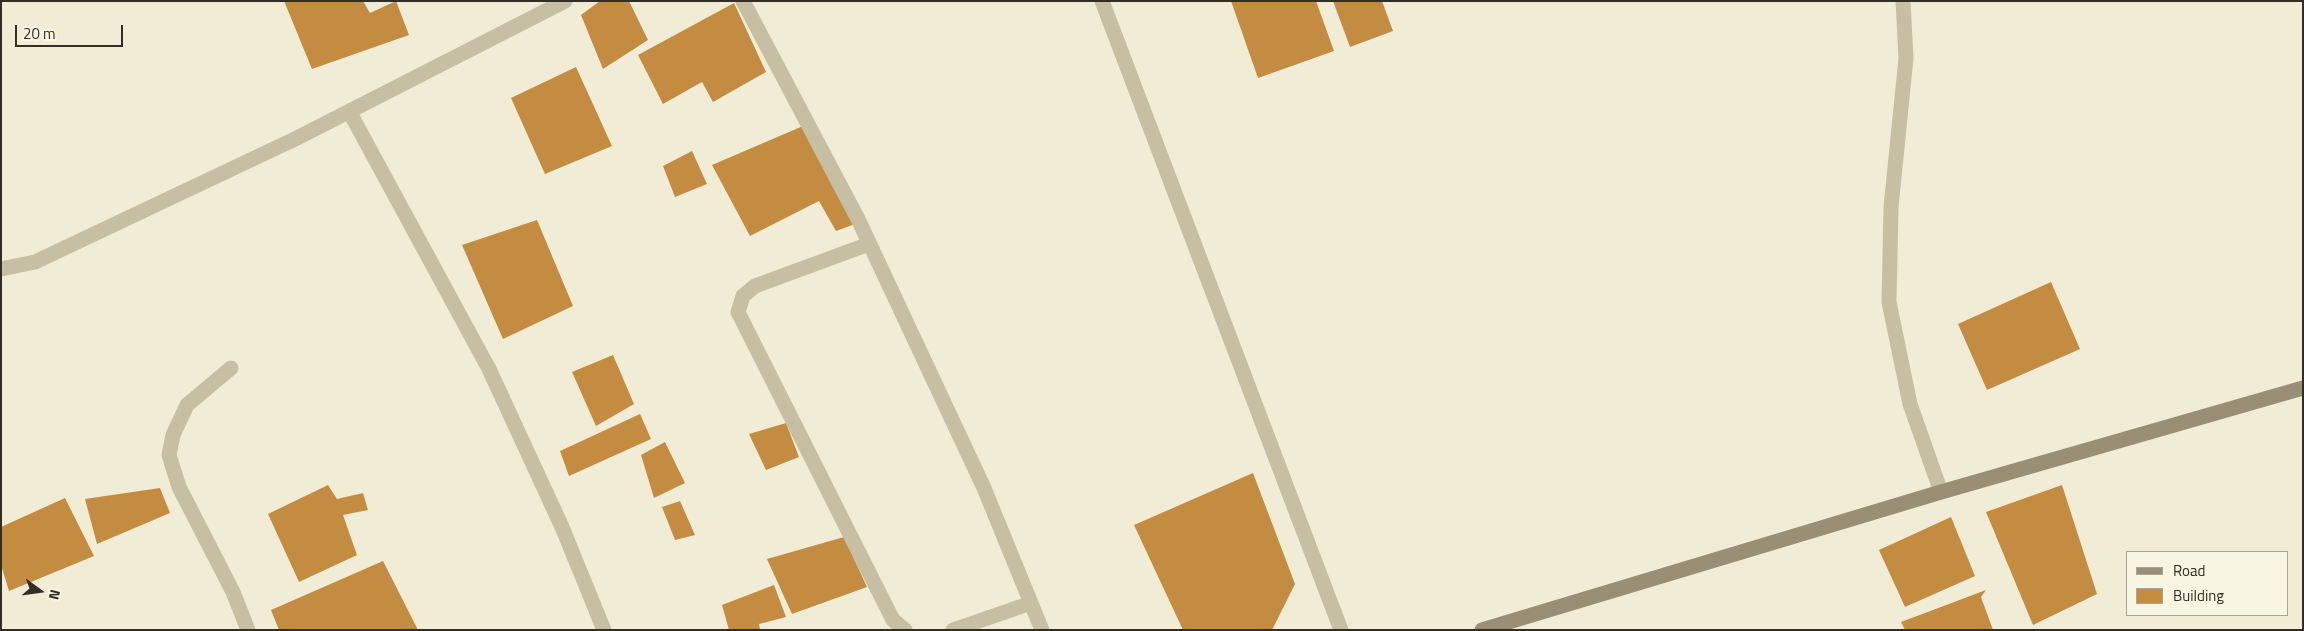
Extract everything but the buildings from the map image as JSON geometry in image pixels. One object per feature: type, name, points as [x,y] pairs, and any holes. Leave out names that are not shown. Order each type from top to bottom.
[{"type":"street","points":[[1,269],[34,262],[297,138],[565,1]]},
{"type":"street","points":[[743,1],[870,244],[984,488],[1042,630]]},
{"type":"street","points":[[1102,1],[1341,630]]},
{"type":"street","points":[[1903,1],[1906,58],[1891,206],[1889,302],[1910,404],[1941,492]]},
{"type":"street","points":[[349,111],[489,369],[562,527],[604,630]]},
{"type":"street","points":[[870,244],[756,286],[743,296],[738,312],[893,620],[905,630]]},
{"type":"street","points":[[231,368],[188,405],[173,435],[169,455],[179,487],[233,592],[248,630]]},
{"type":"street","points":[[1482,630],[1941,492],[2303,388]]},
{"type":"street","points":[[953,630],[1031,603]]}]
